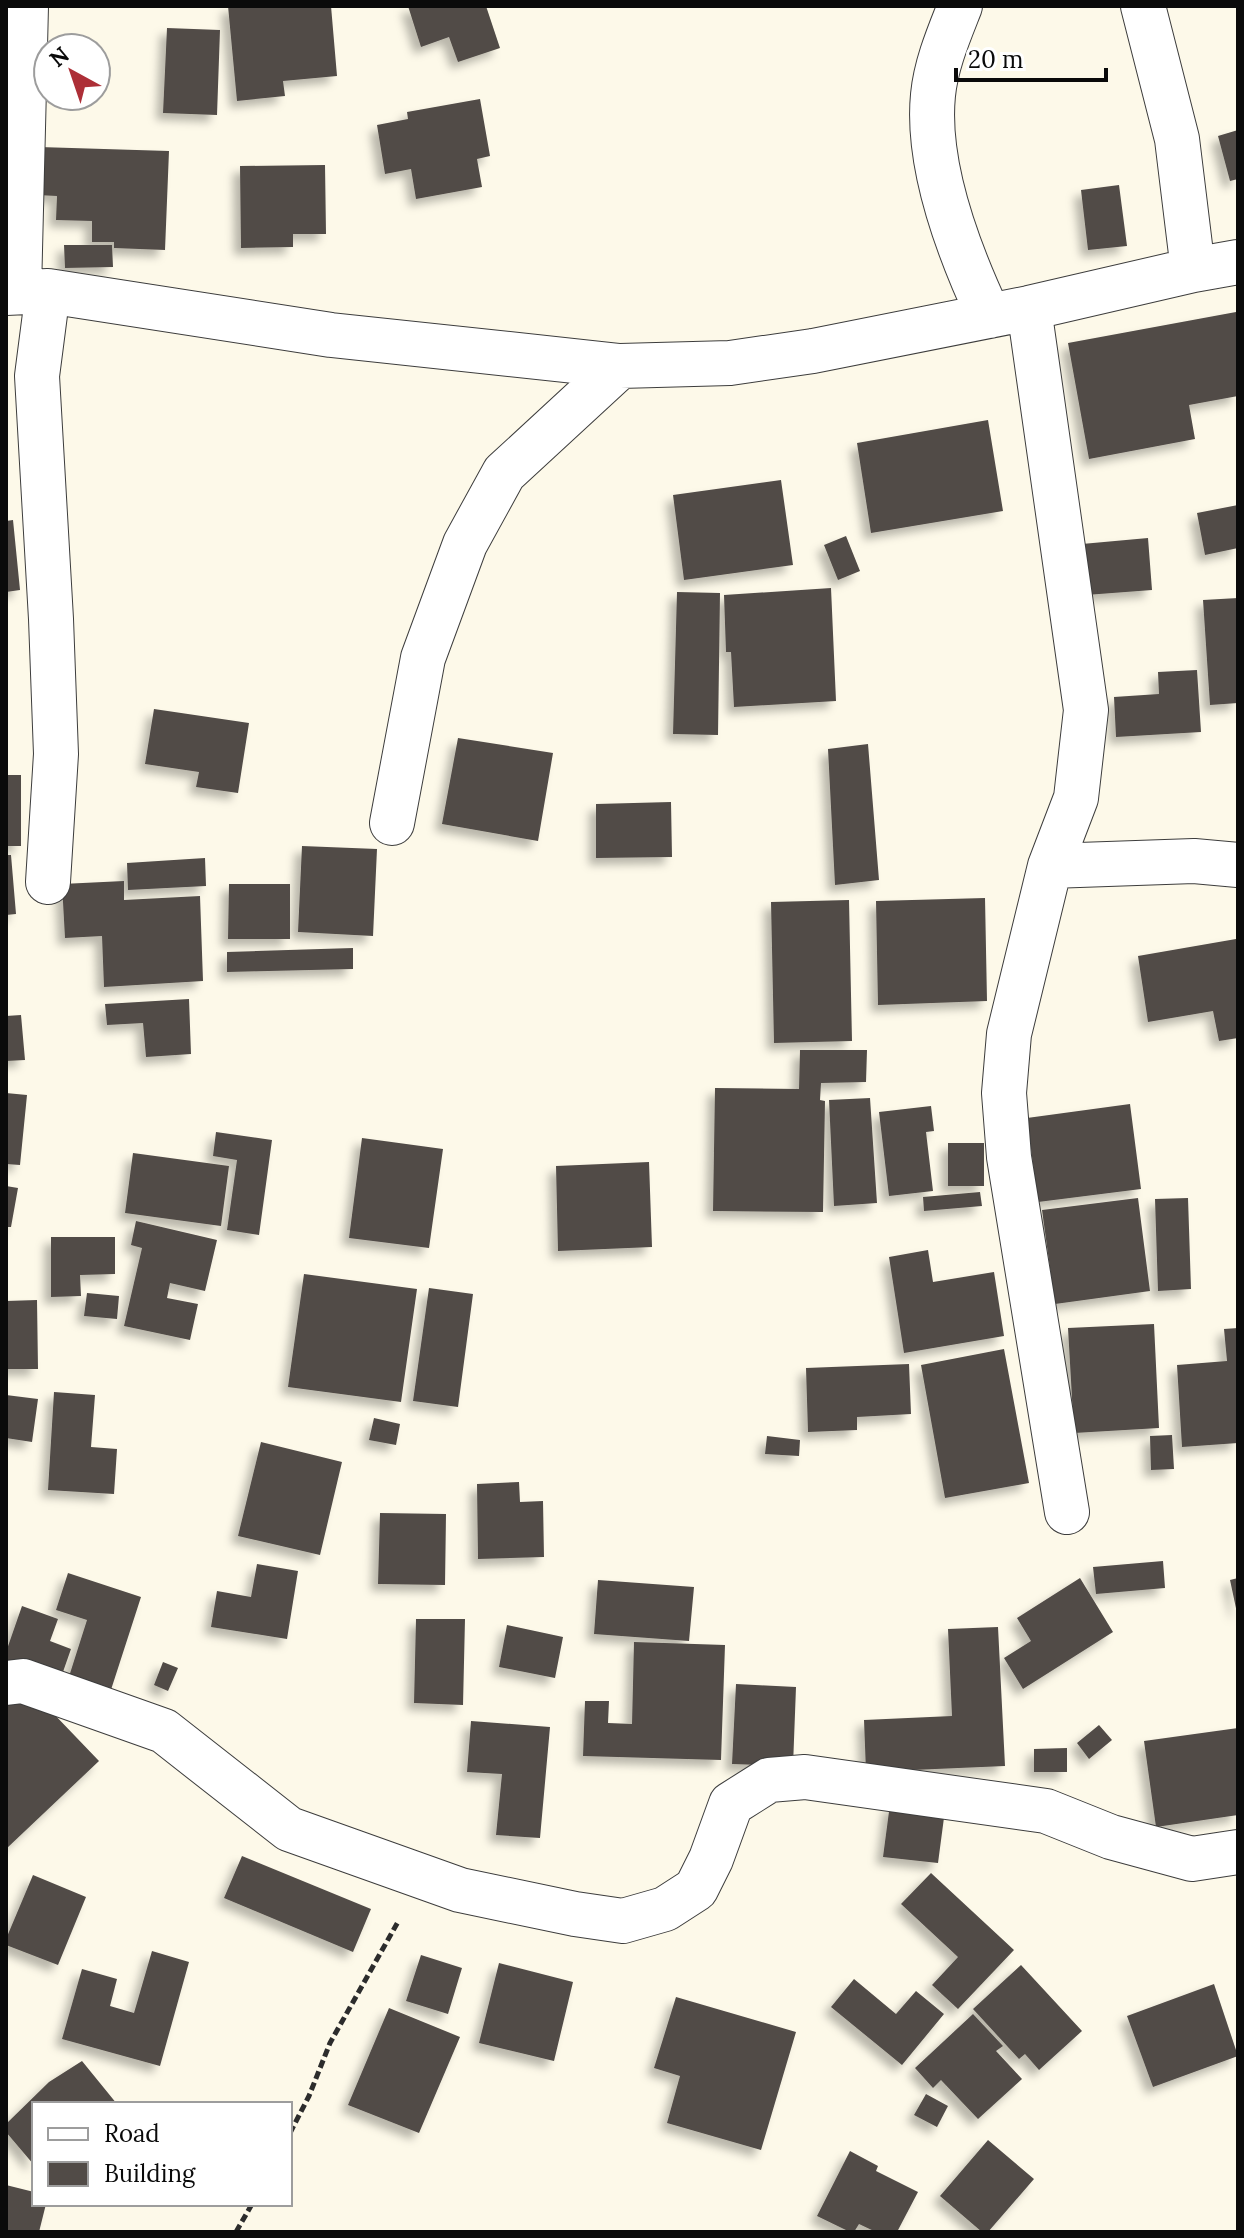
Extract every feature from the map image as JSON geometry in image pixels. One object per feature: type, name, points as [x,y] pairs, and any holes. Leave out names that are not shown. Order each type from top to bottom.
[{"type":"street","points":[[26,6],[24,292],[37,376],[56,754],[48,882]]},
{"type":"street","points":[[960,6],[944,47],[933,95],[936,164],[965,265],[1009,312],[1086,710],[1076,798],[1050,866],[1009,1034],[1004,1093],[1009,1157],[1067,1512]]},
{"type":"street","points":[[1143,6],[1177,139],[1193,270]]},
{"type":"street","points":[[24,292],[331,335],[620,366],[730,363],[813,351],[1238,262]]},
{"type":"street","points":[[392,823],[423,658],[465,544],[504,473],[620,366]]},
{"type":"street","points":[[1050,866],[1194,861],[1238,865]]},
{"type":"street","points":[[6,1683],[23,1681],[164,1731],[289,1829],[460,1890],[623,1921],[665,1909],[696,1889],[711,1859],[731,1804],[769,1780],[805,1777],[1046,1811],[1111,1837],[1192,1859],[1238,1852]]},
{"type":"path","points":[[292,2129],[330,2043],[422,1876]]},
{"type":"path","points":[[236,2232],[251,2206]]},
{"type":"building","points":[[228,6],[331,6],[337,76],[283,81],[285,96],[237,101]]},
{"type":"building","points":[[408,6],[486,6],[500,48],[458,62],[449,37],[421,47]]},
{"type":"building","points":[[167,28],[220,30],[217,115],[163,113]]},
{"type":"building","points":[[480,99],[490,156],[477,159],[482,187],[416,199],[411,169],[385,174],[377,125],[408,119],[407,112]]},
{"type":"building","points":[[1238,130],[1238,179],[1230,181],[1218,136]]},
{"type":"building","points":[[39,147],[169,151],[165,250],[114,248],[114,242],[92,242],[92,221],[56,220],[57,196],[37,195]]},
{"type":"building","points":[[325,165],[326,234],[293,234],[293,247],[241,248],[240,166]]},
{"type":"building","points":[[1119,185],[1127,246],[1088,250],[1081,190]]},
{"type":"building","points":[[64,245],[112,245],[113,267],[65,268]]},
{"type":"building","points":[[1236,312],[1238,396],[1189,405],[1195,439],[1089,459],[1068,343]]},
{"type":"building","points":[[988,420],[1003,511],[871,533],[857,443]]},
{"type":"building","points":[[781,480],[793,565],[684,580],[673,495]]},
{"type":"building","points":[[1238,505],[1238,548],[1205,555],[1197,513]]},
{"type":"building","points":[[13,520],[20,590],[6,592],[6,521]]},
{"type":"building","points":[[846,536],[860,571],[838,580],[824,545]]},
{"type":"building","points":[[1148,538],[1152,590],[1086,595],[1082,544]]},
{"type":"building","points":[[831,588],[836,701],[734,707],[731,652],[726,652],[724,595]]},
{"type":"building","points":[[677,592],[720,593],[718,735],[673,734]]},
{"type":"building","points":[[1238,598],[1238,703],[1210,705],[1203,600]]},
{"type":"building","points":[[1197,670],[1201,732],[1116,737],[1114,697],[1159,694],[1158,672]]},
{"type":"building","points":[[154,709],[249,723],[238,793],[196,787],[199,772],[145,764]]},
{"type":"building","points":[[458,738],[553,753],[538,841],[442,824]]},
{"type":"building","points":[[868,744],[879,880],[835,885],[828,749]]},
{"type":"building","points":[[6,775],[21,775],[21,846],[6,846]]},
{"type":"building","points":[[671,802],[672,857],[596,858],[596,804]]},
{"type":"building","points":[[302,846],[377,849],[373,936],[298,932]]},
{"type":"building","points":[[6,855],[11,855],[16,914],[6,915]]},
{"type":"building","points":[[205,858],[206,886],[128,890],[127,863]]},
{"type":"building","points":[[124,881],[124,900],[200,896],[203,981],[104,987],[102,936],[65,938],[62,884]]},
{"type":"building","points":[[229,884],[290,884],[290,939],[228,939]]},
{"type":"building","points":[[985,898],[987,1001],[878,1005],[876,901]]},
{"type":"building","points":[[849,900],[852,1041],[774,1043],[771,902]]},
{"type":"building","points":[[1236,939],[1238,1038],[1219,1041],[1213,1011],[1148,1022],[1138,956]]},
{"type":"building","points":[[353,948],[353,969],[227,972],[227,952]]},
{"type":"building","points":[[189,999],[191,1054],[146,1057],[143,1023],[107,1025],[105,1004]]},
{"type":"building","points":[[21,1015],[25,1060],[6,1061],[6,1016]]},
{"type":"building","points":[[800,1050],[867,1050],[866,1082],[821,1083],[820,1100],[825,1101],[823,1212],[713,1211],[715,1088],[799,1089]]},
{"type":"building","points":[[6,1093],[27,1095],[20,1165],[6,1164]]},
{"type":"building","points":[[870,1098],[877,1203],[834,1206],[829,1100]]},
{"type":"building","points":[[1130,1104],[1141,1189],[1038,1202],[1027,1118]]},
{"type":"building","points":[[931,1106],[934,1131],[926,1132],[933,1191],[889,1196],[879,1112]]},
{"type":"building","points":[[216,1132],[272,1140],[259,1235],[227,1230],[237,1160],[213,1156]]},
{"type":"building","points":[[362,1138],[443,1149],[429,1248],[349,1238]]},
{"type":"building","points":[[948,1143],[984,1143],[984,1186],[948,1186]]},
{"type":"building","points":[[133,1153],[229,1166],[221,1226],[125,1213]]},
{"type":"building","points":[[649,1162],[652,1247],[558,1251],[556,1166]]},
{"type":"building","points":[[6,1186],[18,1188],[11,1227],[6,1227]]},
{"type":"building","points":[[980,1192],[982,1206],[924,1211],[923,1197]]},
{"type":"building","points":[[1138,1198],[1150,1291],[1055,1304],[1042,1210]]},
{"type":"building","points":[[1188,1198],[1191,1289],[1158,1291],[1155,1199]]},
{"type":"building","points":[[136,1221],[217,1240],[205,1291],[170,1283],[167,1298],[198,1304],[190,1340],[124,1326],[142,1248],[131,1245]]},
{"type":"building","points":[[51,1237],[115,1237],[115,1274],[80,1275],[81,1296],[51,1297]]},
{"type":"building","points":[[928,1250],[933,1282],[994,1272],[1004,1336],[904,1353],[889,1257]]},
{"type":"building","points":[[304,1274],[417,1289],[401,1402],[288,1387]]},
{"type":"building","points":[[429,1288],[473,1294],[458,1407],[413,1401]]},
{"type":"building","points":[[87,1293],[119,1296],[117,1319],[84,1316]]},
{"type":"building","points":[[37,1300],[38,1369],[6,1369],[6,1301]]},
{"type":"building","points":[[1154,1324],[1159,1428],[1074,1433],[1068,1328]]},
{"type":"building","points":[[1238,1328],[1238,1443],[1182,1447],[1177,1365],[1227,1361],[1224,1329]]},
{"type":"building","points":[[1004,1349],[1029,1483],[945,1498],[921,1365]]},
{"type":"building","points":[[909,1364],[911,1414],[857,1417],[857,1430],[808,1432],[806,1368]]},
{"type":"building","points":[[54,1392],[95,1395],[91,1447],[117,1449],[114,1494],[48,1490]]},
{"type":"building","points":[[6,1395],[38,1399],[32,1442],[6,1438]]},
{"type":"building","points":[[374,1418],[400,1424],[396,1445],[369,1440]]},
{"type":"building","points":[[1172,1435],[1174,1469],[1151,1470],[1150,1436]]},
{"type":"building","points":[[767,1436],[800,1440],[799,1456],[765,1454]]},
{"type":"building","points":[[261,1442],[342,1462],[320,1555],[238,1536]]},
{"type":"building","points":[[519,1482],[520,1502],[543,1501],[544,1557],[478,1559],[477,1484]]},
{"type":"building","points":[[380,1513],[446,1514],[445,1585],[378,1584]]},
{"type":"building","points":[[1163,1561],[1165,1588],[1096,1594],[1093,1567]]},
{"type":"building","points":[[257,1564],[298,1571],[287,1639],[211,1627],[217,1591],[251,1597]]},
{"type":"building","points":[[68,1573],[141,1597],[108,1699],[66,1686],[87,1620],[56,1610]]},
{"type":"building","points":[[1080,1578],[1113,1632],[1023,1689],[1004,1658],[1031,1641],[1017,1618]]},
{"type":"building","points":[[1238,1578],[1238,1612],[1237,1613],[1230,1580]]},
{"type":"building","points":[[598,1580],[694,1587],[689,1641],[594,1634]]},
{"type":"building","points":[[22,1606],[58,1619],[50,1641],[71,1649],[57,1689],[6,1671],[6,1652]]},
{"type":"building","points":[[416,1619],[465,1619],[463,1705],[414,1703]]},
{"type":"building","points":[[507,1625],[563,1637],[555,1678],[499,1667]]},
{"type":"building","points":[[998,1627],[1005,1766],[866,1772],[864,1720],[952,1716],[948,1629]]},
{"type":"building","points":[[634,1642],[725,1645],[721,1760],[583,1756],[585,1701],[609,1701],[608,1723],[632,1724]]},
{"type":"building","points":[[163,1662],[178,1668],[168,1691],[154,1685]]},
{"type":"building","points":[[736,1684],[796,1687],[793,1766],[732,1764]]},
{"type":"building","points":[[28,1687],[99,1761],[6,1849],[6,1707]]},
{"type":"building","points":[[471,1721],[550,1727],[540,1838],[496,1835],[502,1774],[467,1772]]},
{"type":"building","points":[[1099,1725],[1112,1740],[1089,1759],[1077,1743]]},
{"type":"building","points":[[1238,1728],[1238,1815],[1156,1827],[1144,1741]]},
{"type":"building","points":[[1067,1748],[1067,1772],[1034,1772],[1034,1749]]},
{"type":"building","points":[[890,1804],[945,1810],[938,1863],[883,1857]]},
{"type":"building","points":[[242,1856],[371,1909],[353,1952],[224,1898]]},
{"type":"building","points":[[931,1873],[1014,1950],[958,2009],[932,1985],[958,1957],[901,1904]]},
{"type":"building","points":[[33,1875],[86,1897],[58,1965],[6,1945]]},
{"type":"building","points":[[152,1951],[189,1962],[160,2066],[62,2039],[82,1969],[117,1979],[110,2006],[134,2013]]},
{"type":"building","points":[[421,1955],[462,1968],[448,2014],[406,2001]]},
{"type":"building","points":[[499,1963],[573,1982],[554,2061],[479,2043]]},
{"type":"building","points":[[1021,1965],[1082,2031],[1039,2070],[1025,2054],[1019,2059],[973,2009]]},
{"type":"building","points":[[854,1979],[896,2014],[916,1991],[944,2014],[902,2065],[831,2007]]},
{"type":"building","points":[[1214,1984],[1238,2056],[1153,2087],[1127,2016]]},
{"type":"building","points":[[676,1997],[796,2032],[761,2150],[667,2123],[680,2076],[654,2068]]},
{"type":"building","points":[[389,2008],[460,2037],[419,2133],[348,2105]]},
{"type":"building","points":[[973,2014],[1003,2046],[996,2051],[1022,2079],[978,2119],[941,2080],[933,2088],[915,2068]]},
{"type":"building","points":[[82,2061],[115,2102],[32,2102],[32,2163],[6,2132],[6,2124],[49,2082]]},
{"type":"building","points":[[926,2094],[948,2106],[937,2127],[914,2115]]},
{"type":"building","points":[[988,2140],[1034,2179],[988,2232],[982,2232],[940,2196]]},
{"type":"building","points":[[850,2151],[878,2166],[876,2171],[918,2192],[897,2232],[876,2232],[859,2224],[854,2232],[850,2232],[817,2216]]},
{"type":"building","points":[[6,2185],[32,2192],[32,2206],[46,2206],[39,2232],[6,2232]]}]
